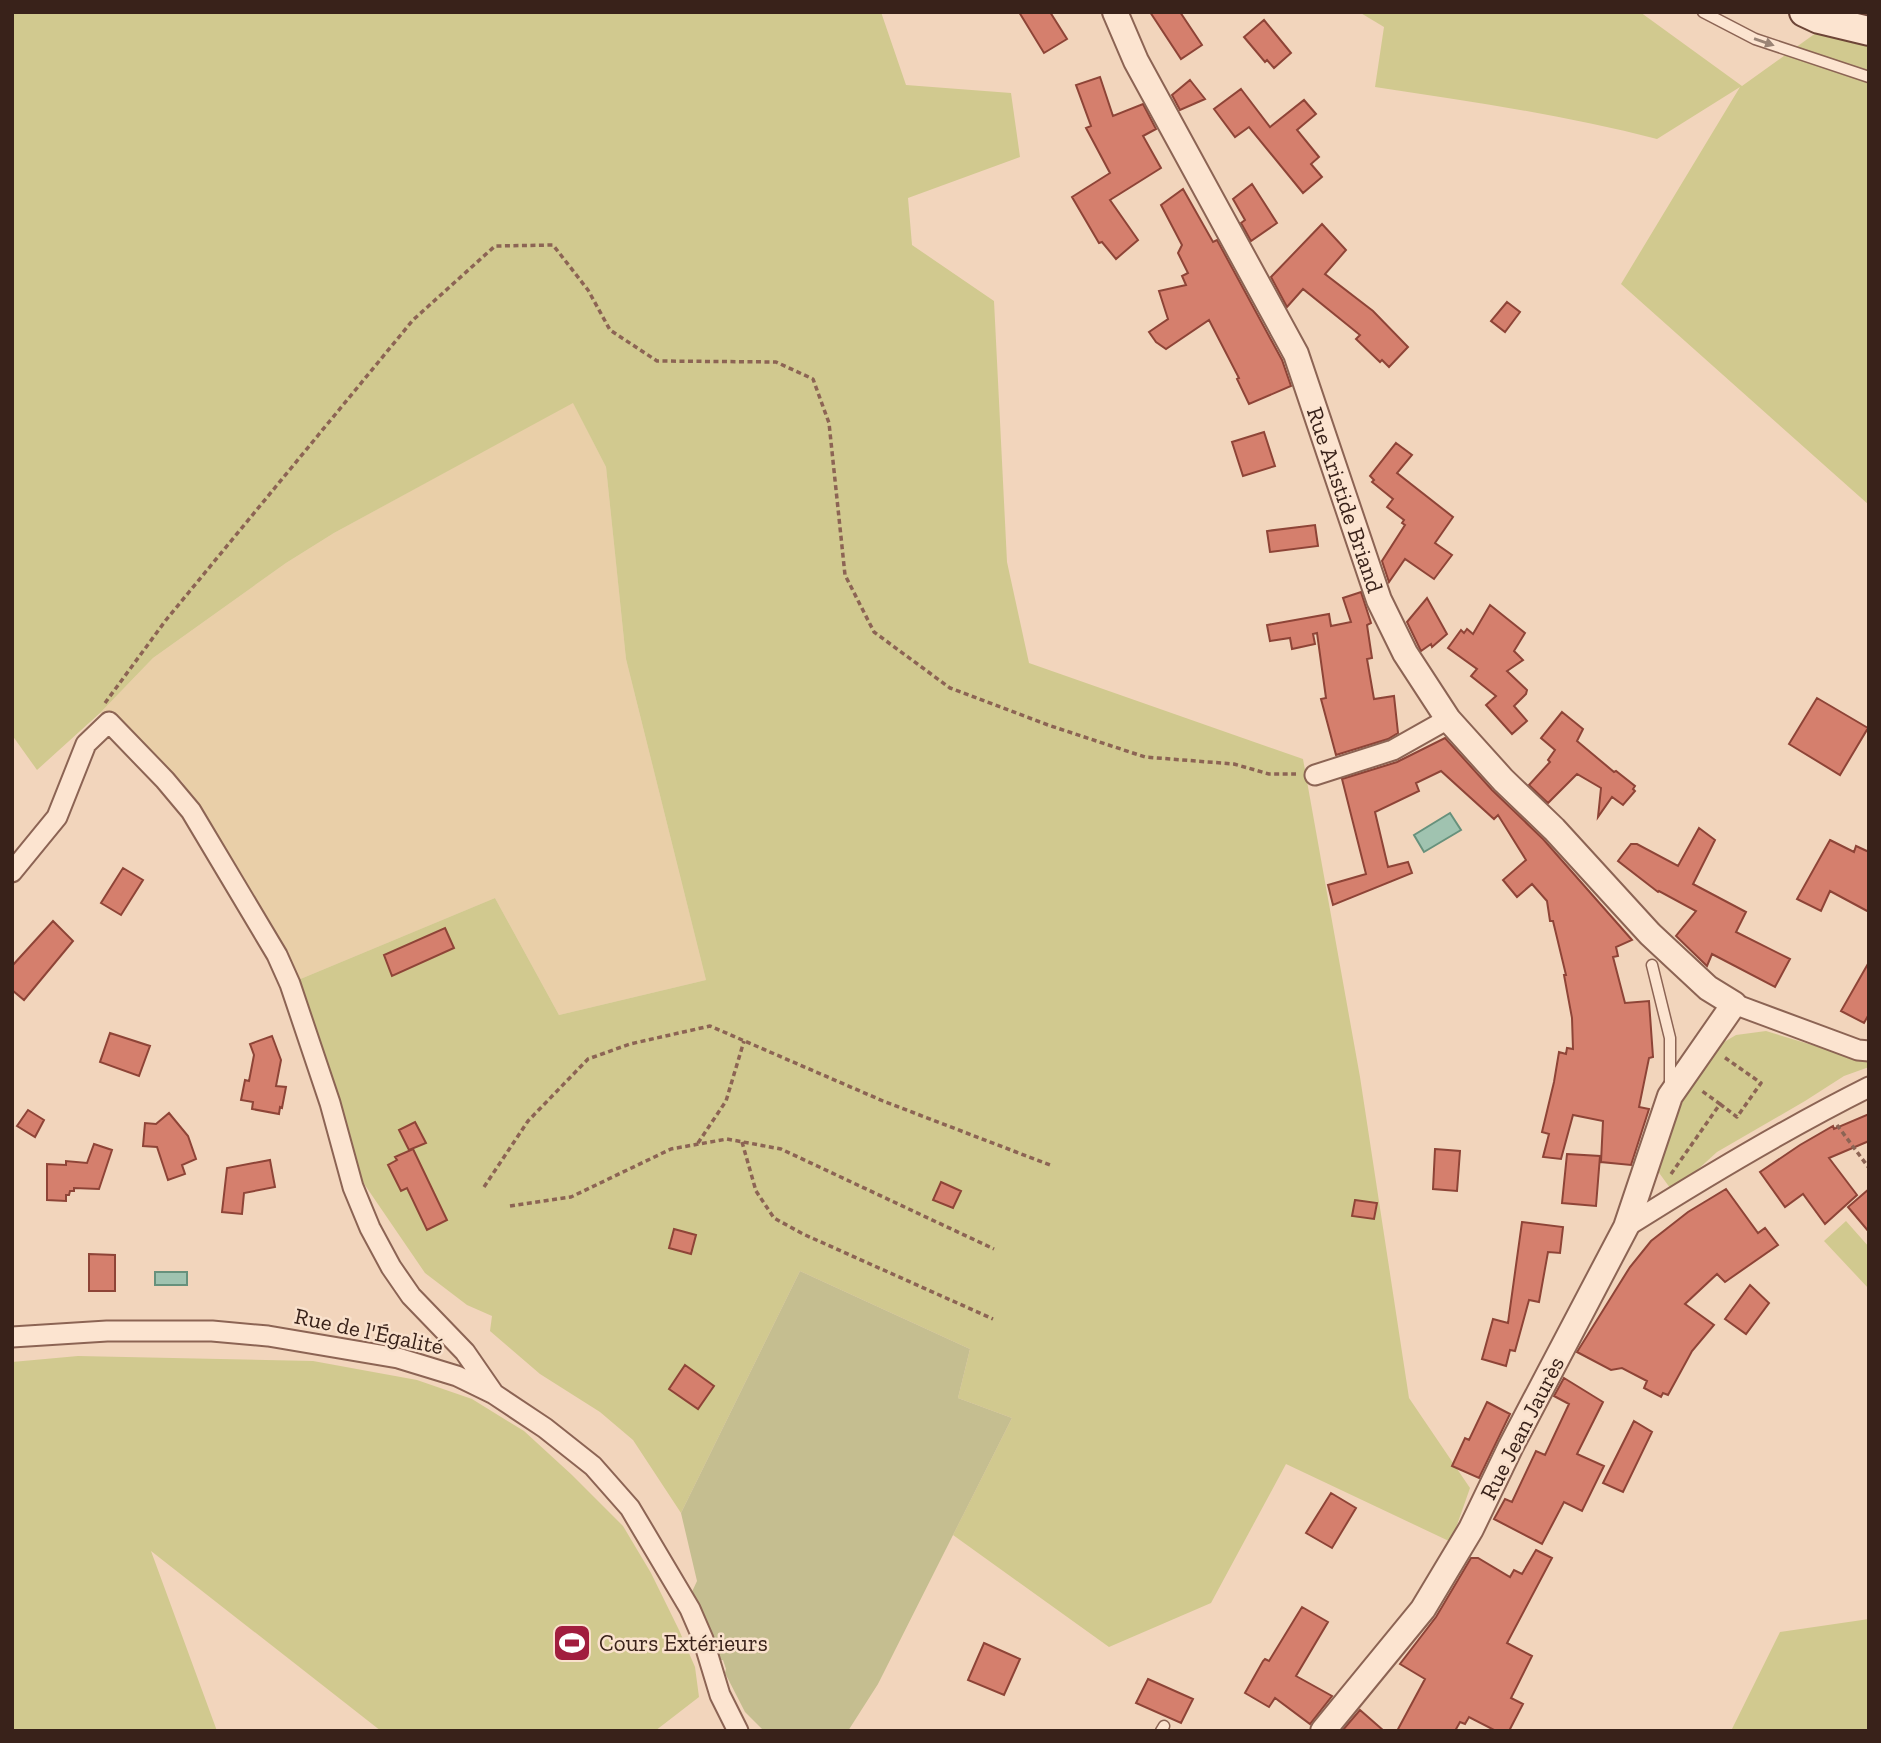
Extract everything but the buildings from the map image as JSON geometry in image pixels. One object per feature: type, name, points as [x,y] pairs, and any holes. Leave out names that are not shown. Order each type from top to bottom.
[{"type":"main road","points":[[1804,12],[1819,19],[1869,31]]},
{"type":"street","name":"Rue Aristide Briand","points":[[1115,12],[1136,61],[1296,354],[1379,600],[1405,653],[1448,719],[1503,780],[1555,829],[1650,934],[1708,988],[1734,1004]]},
{"type":"street","points":[[1315,775],[1393,750],[1448,719]]},
{"type":"street","points":[[12,872],[57,817],[86,744],[109,722],[191,811],[276,955],[290,984],[330,1103],[353,1187],[370,1228],[391,1267],[411,1296],[465,1352],[494,1394]]},
{"type":"street","points":[[1734,1004],[1858,1051],[1869,1051]]},
{"type":"street","name":"Rue Jean Jaurès","points":[[1323,1731],[1423,1609],[1471,1529],[1511,1446],[1626,1227],[1670,1096],[1734,1004]]},
{"type":"street","points":[[1626,1227],[1725,1165],[1869,1087]]},
{"type":"street","name":"Rue de l'Égalité","points":[[12,1337],[107,1331],[212,1331],[268,1336],[398,1357],[457,1376],[494,1394],[545,1428],[593,1466],[631,1508],[690,1609],[703,1639],[719,1695],[738,1731]]},
{"type":"lane","points":[[1703,12],[1755,39],[1869,76]]},
{"type":"lane","points":[[1652,965],[1670,1038],[1670,1096]]},
{"type":"path","points":[[109,722],[104,702],[121,683],[166,620],[412,320],[495,246],[553,244],[588,289],[610,330],[657,361],[776,362],[813,379],[829,423],[845,575],[874,632],[950,688],[1048,725],[1145,757],[1234,764],[1269,774],[1315,775]]},
{"type":"path","points":[[484,1187],[528,1121],[588,1059],[629,1044],[709,1026],[883,1101],[1050,1165]]},
{"type":"path","points":[[697,1144],[726,1101],[744,1041]]},
{"type":"path","points":[[1701,1090],[1737,1117],[1761,1083],[1724,1056]]},
{"type":"path","points":[[1641,1182],[1666,1182],[1720,1104]]},
{"type":"path","points":[[1827,1108],[1847,1141],[1869,1168]]},
{"type":"path","points":[[510,1206],[571,1197],[671,1149],[727,1139],[781,1149],[994,1249]]},
{"type":"path","points":[[743,1142],[756,1191],[774,1219],[993,1319]]},
{"type":"shaded area","points":[[12,12],[881,12],[906,85],[1011,93],[1020,157],[908,198],[912,245],[994,301],[1007,562],[1029,663],[1303,759],[1360,1077],[1409,1398],[1470,1488],[1451,1542],[1286,1464],[1211,1603],[1109,1647],[953,1535],[1012,1418],[958,1398],[970,1349],[800,1271],[681,1513],[633,1440],[600,1412],[540,1374],[490,1331],[492,1316],[467,1305],[425,1273],[356,1172],[298,980],[495,898],[559,1015],[706,980],[626,659],[606,467],[573,403],[334,533],[286,563],[153,658],[100,713],[37,770],[12,735]]},
{"type":"shaded area","points":[[1359,12],[1640,12],[1742,86],[1845,12],[1869,12],[1869,505],[1621,284],[1740,87],[1657,139],[1552,116],[1375,87],[1384,27]]},
{"type":"shaded area","points":[[573,402],[606,467],[626,659],[706,980],[559,1015],[495,898],[298,980],[218,837],[182,781],[100,713],[153,658],[286,563],[334,533]]},
{"type":"shaded area","points":[[1450,813],[1461,830],[1424,852],[1414,835]]},
{"type":"shaded area","points":[[1766,1031],[1852,1057],[1869,1059],[1869,1067],[1844,1076],[1717,1152],[1673,1192],[1657,1170],[1676,1104],[1714,1048],[1736,1035]]},
{"type":"shaded area","points":[[1846,1221],[1869,1247],[1869,1289],[1824,1241]]},
{"type":"shaded area","points":[[800,1271],[970,1349],[958,1398],[1012,1418],[878,1684],[848,1731],[764,1731],[745,1712],[725,1673],[723,1660],[703,1612],[691,1594],[697,1581],[681,1513]]},
{"type":"shaded area","points":[[155,1272],[187,1272],[187,1285],[155,1285]]},
{"type":"shaded area","points":[[78,1356],[313,1361],[417,1380],[472,1399],[524,1431],[623,1526],[651,1573],[679,1630],[695,1667],[699,1697],[655,1731],[381,1731],[151,1551],[217,1731],[12,1731],[12,1362]]},
{"type":"shaded area","points":[[1869,1619],[1869,1731],[1731,1731],[1780,1632]]},
{"type":"place","name":"Cours Extérieurs","points":[[572,1643]]}]
